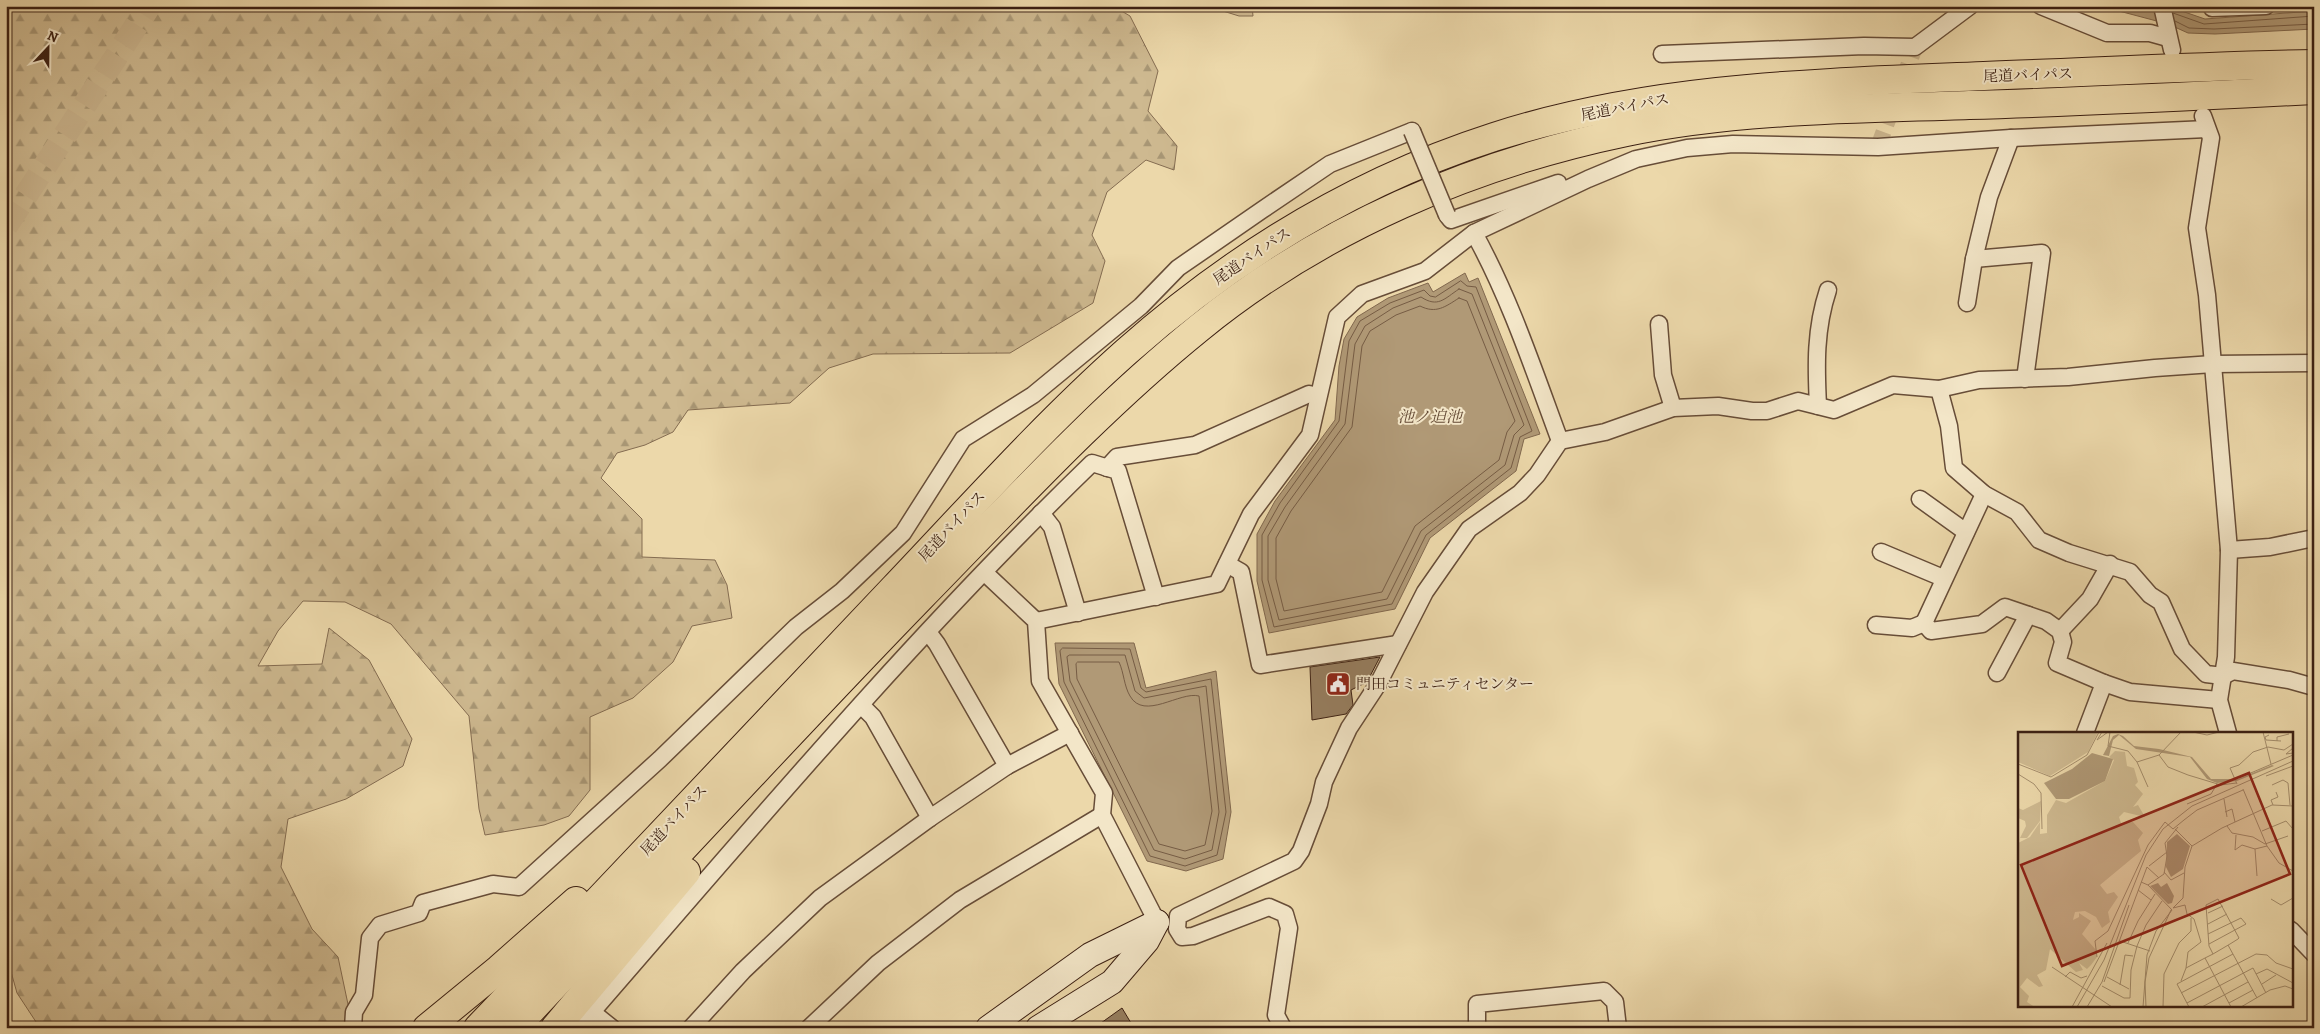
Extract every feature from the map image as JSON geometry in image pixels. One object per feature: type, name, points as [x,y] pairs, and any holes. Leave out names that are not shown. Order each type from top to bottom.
[{"type":"highway","name":"尾道バイパス","points":[[478,1028],[1016,458],[1124,353],[1183,304],[1246,258],[1308,219],[1368,188],[1435,158],[1496,136],[1627,105],[1703,92],[1793,84],[2314,64]]},
{"type":"highway","name":"尾道バイパス","points":[[514,1028],[876,644],[1037,478],[1144,375],[1201,326],[1262,282],[1322,244],[1378,215],[1446,185],[1504,164],[1564,147],[1629,132],[1705,120],[1812,111],[2314,90]]},
{"type":"highway","points":[[554,1028],[735,816],[876,644]]},
{"type":"highway","points":[[427,1028],[499,969],[708,786]]},
{"type":"street","points":[[1662,54],[1864,46],[1915,47],[1970,6]]},
{"type":"street","points":[[2041,6],[2107,33],[2150,33],[2168,38],[2162,6]]},
{"type":"street","points":[[2212,8],[2266,6]]},
{"type":"street","points":[[1036,621],[1217,584],[1251,514],[1310,435],[1337,317],[1362,294],[1425,272],[1474,233],[1588,179],[1636,159],[1687,148],[1734,144],[1878,147],[2205,122],[2211,138],[2197,228],[2207,295],[2229,550],[2226,657],[2219,700],[2228,732]]},
{"type":"street","points":[[353,1028],[354,1012],[364,995],[370,938],[380,925],[420,913],[424,903],[493,884],[519,887],[660,759],[796,627],[842,591],[903,533],[963,439],[1033,395],[1141,306],[1178,268],[1262,210],[1330,164],[1412,131],[1446,215],[1452,220],[1581,175],[1588,179]]},
{"type":"street","points":[[1967,303],[1974,260],[1989,197],[2010,138]]},
{"type":"street","points":[[1474,233],[1494,274],[1560,441]]},
{"type":"street","points":[[1974,260],[2042,253],[2026,379]]},
{"type":"street","points":[[1818,406],[1816,351],[1821,309],[1828,290]]},
{"type":"street","points":[[1659,324],[1663,375],[1673,408]]},
{"type":"street","points":[[1284,1028],[1276,1015],[1289,928],[1285,914],[1269,907],[1193,936],[1182,937],[1177,929],[1178,916],[1294,862],[1304,843],[1324,782],[1349,728],[1378,684],[1425,592],[1469,529],[1520,492],[1537,475],[1560,441],[1605,432],[1673,408],[1718,406],[1752,411],[1767,411],[1798,402],[1834,410],[1893,385],[1940,389],[1979,380],[2068,378],[2155,368],[2213,364],[2314,363]]},
{"type":"street","points":[[1940,389],[1949,426],[1954,468],[1984,494],[2017,512],[2039,540],[2069,553],[2110,564],[2130,572],[2150,595],[2162,602],[2182,649],[2206,674],[2223,676],[2233,671],[2289,680],[2314,687]]},
{"type":"street","points":[[1107,468],[1117,457],[1195,445],[1309,394],[1318,396]]},
{"type":"street","points":[[578,1028],[861,705],[1041,513],[1092,463],[1118,471],[1156,597]]},
{"type":"street","points":[[1876,625],[1912,628],[1924,622],[1984,494]]},
{"type":"street","points":[[1920,499],[1966,532]]},
{"type":"street","points":[[1041,513],[1052,528],[1078,613]]},
{"type":"street","points":[[2229,550],[2270,547],[2309,539],[2314,540]]},
{"type":"street","points":[[1881,552],[1943,578]]},
{"type":"street","points":[[1227,564],[1241,572],[1260,665],[1398,644]]},
{"type":"street","points":[[2060,631],[2090,598],[2110,564]]},
{"type":"street","points":[[985,573],[1036,621],[1040,681],[1104,793],[1102,815],[1157,922]]},
{"type":"street","points":[[1924,622],[1931,631],[1982,624],[2005,607],[2046,621],[2060,631],[2063,642],[2057,663],[2130,692],[2219,700]]},
{"type":"street","points":[[1997,673],[2028,615]]},
{"type":"street","points":[[928,632],[937,644],[1007,766]]},
{"type":"street","points":[[2085,732],[2104,683]]},
{"type":"street","points":[[861,705],[873,717],[930,818]]},
{"type":"street","points":[[691,1028],[743,971],[820,898],[930,818],[1007,766],[1070,733]]},
{"type":"street","points":[[810,1028],[878,963],[960,900],[1102,815]]},
{"type":"street","points":[[988,1028],[1090,955],[1157,922]]},
{"type":"street","points":[[1038,1028],[1112,982],[1147,941],[1157,922]]},
{"type":"street","points":[[2292,931],[2314,954]]},
{"type":"street","points":[[1090,955],[1112,982]]},
{"type":"street","points":[[1477,1028],[1477,1004],[1604,991],[1615,1002],[1618,1028]]},
{"type":"street","points":[[592,1012],[612,1028]]},
{"type":"green space","points":[[6,6],[1113,6],[1130,16],[1158,71],[1148,111],[1177,146],[1174,170],[1146,160],[1107,192],[1092,235],[1105,261],[1093,303],[1010,353],[873,354],[829,368],[790,403],[688,410],[673,432],[645,445],[617,453],[601,478],[642,519],[642,557],[715,560],[727,585],[732,618],[692,626],[673,662],[633,698],[590,717],[590,790],[569,816],[544,825],[485,835],[479,809],[469,716],[391,624],[345,602],[303,601],[278,631],[258,666],[322,664],[329,628],[369,660],[412,739],[403,766],[346,799],[288,819],[281,867],[312,929],[338,957],[349,1009],[349,1028],[40,1028],[17,993],[6,954]]},
{"type":"green space","points":[[1207,6],[1252,6],[1253,16],[1239,16]]},
{"type":"water","points":[[2100,6],[2167,6],[2205,19],[2314,11],[2314,29],[2215,34],[2188,33],[2168,24]]},
{"type":"water","name":"池ノ迫池","points":[[1465,273],[1469,282],[1478,278],[1540,434],[1524,439],[1516,471],[1430,538],[1395,609],[1269,633],[1257,581],[1257,534],[1275,501],[1335,420],[1339,366],[1344,339],[1357,317],[1388,298],[1428,283],[1433,292]]},
{"type":"water","points":[[1055,643],[1134,643],[1146,688],[1216,671],[1231,812],[1223,859],[1186,871],[1147,861],[1059,684]]},
{"type":"building","name":"門田コミュニティセンター","points":[[1380,657],[1367,682],[1351,690],[1353,705],[1346,714],[1312,720],[1310,667]]},
{"type":"building","points":[[1122,1008],[1134,1028],[1094,1028]]},
{"type":"tunnel","points":[[6,226],[149,6]]},
{"type":"tunnel","points":[[1878,147],[1915,47]]},
{"type":"place","name":"門田コミュニティセンター","points":[[1338,684]]}]
